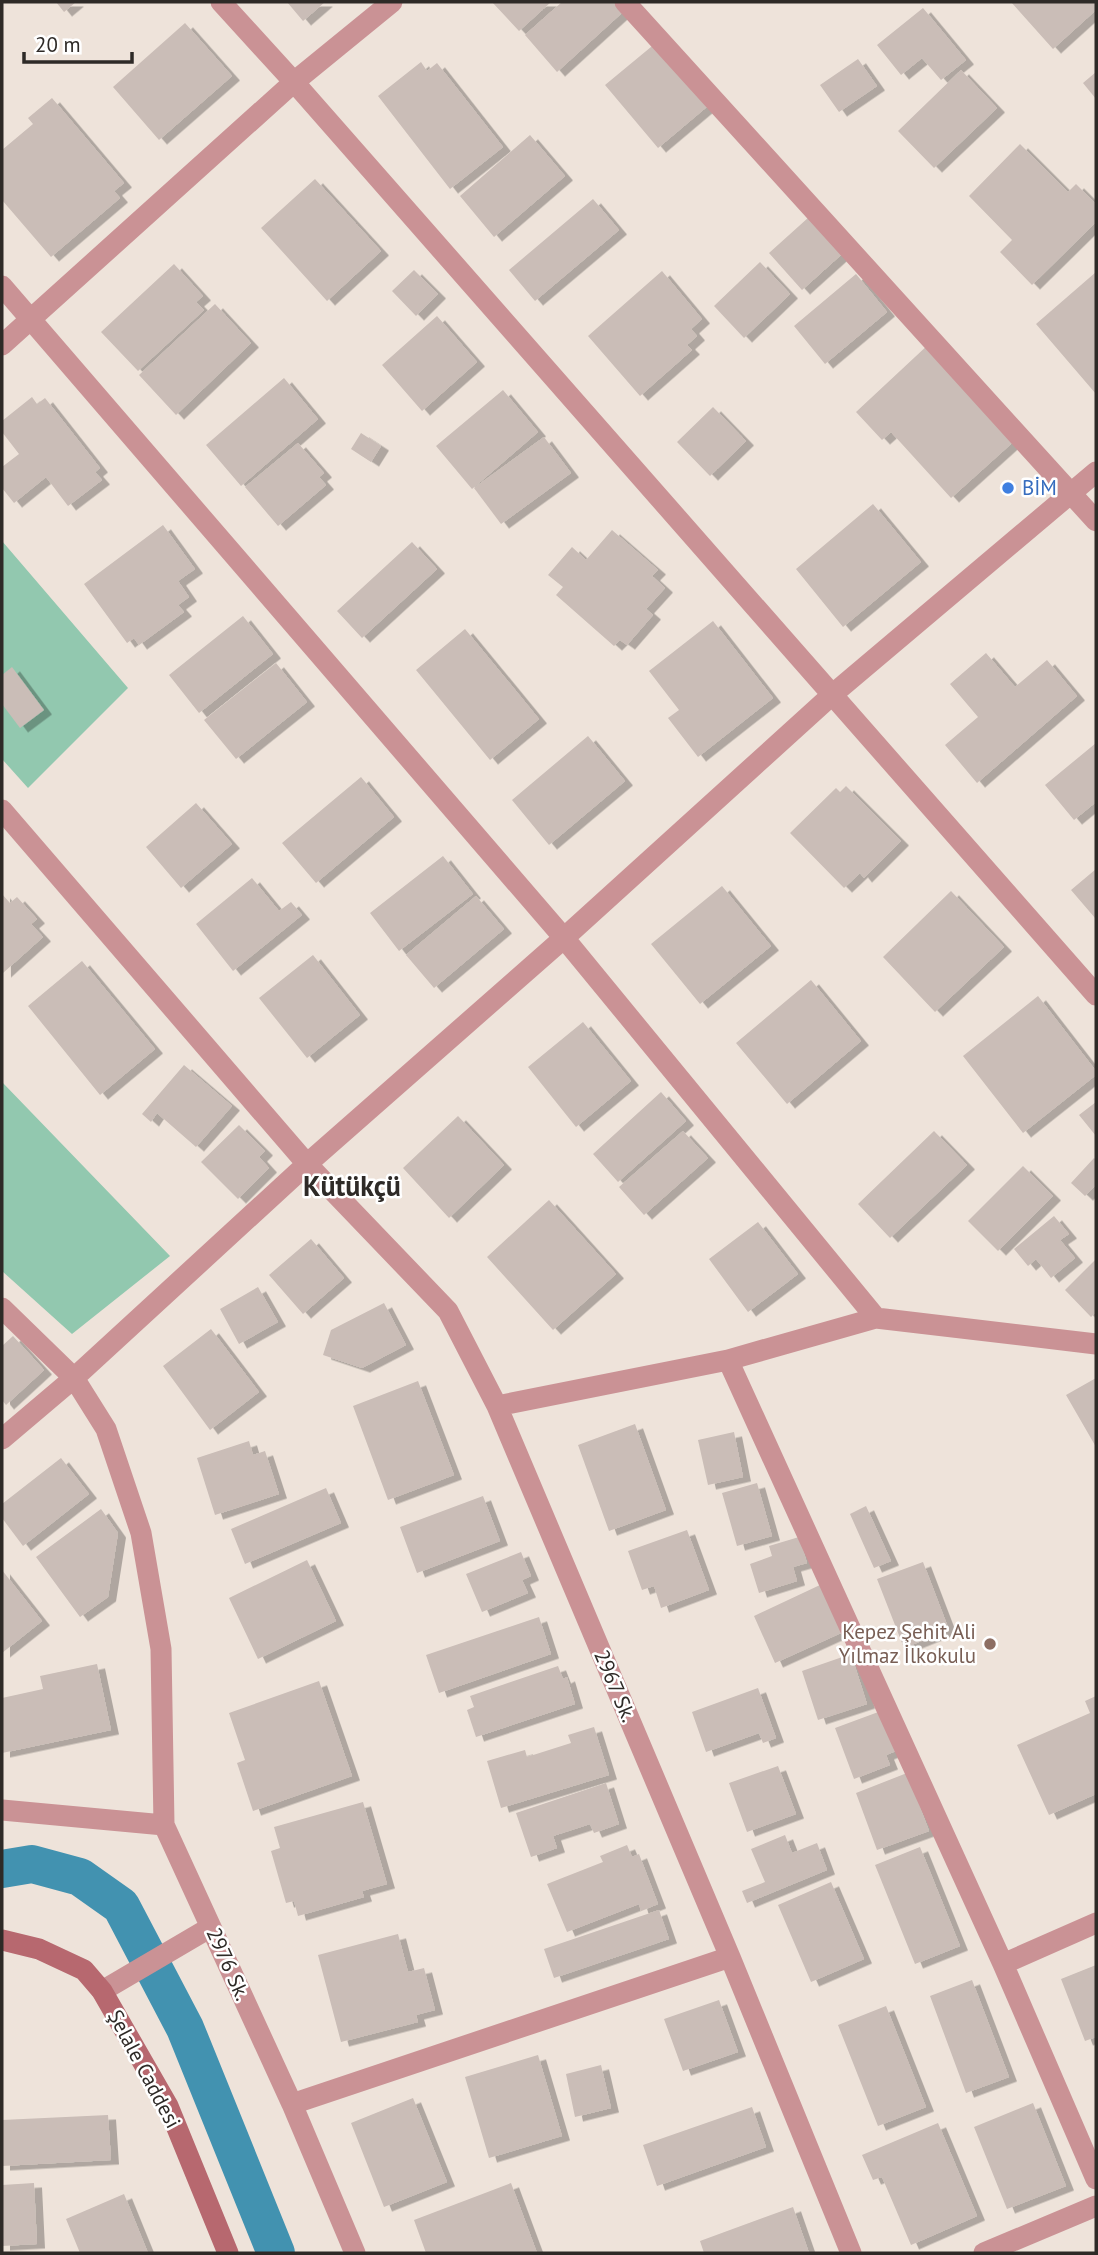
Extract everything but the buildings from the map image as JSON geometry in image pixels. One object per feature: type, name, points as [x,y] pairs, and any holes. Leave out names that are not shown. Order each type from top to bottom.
[{"type":"street","points":[[221,2],[1096,995]]},
{"type":"street","points":[[2,345],[294,82],[392,2]]},
{"type":"street","points":[[625,2],[1096,521]]},
{"type":"street","points":[[2,286],[564,938],[876,1318]]},
{"type":"street","points":[[2,1438],[74,1378],[307,1164],[564,938],[833,694],[1096,472]]},
{"type":"street","name":"2967 Sk.","points":[[2,810],[307,1164],[448,1311],[497,1406],[730,1957],[851,2253]]},
{"type":"street","points":[[2,1308],[74,1378],[106,1429],[141,1533],[160,1649],[164,1825],[2,1810]]},
{"type":"street","points":[[497,1406],[728,1360],[876,1318],[1096,1344]]},
{"type":"street","points":[[728,1360],[1003,1964],[1096,2179]]},
{"type":"street","name":"2976 Sk.","points":[[164,1825],[292,2104],[355,2253]]},
{"type":"street","points":[[1003,1964],[1096,1923]]},
{"type":"street","points":[[102,1991],[211,1927]]},
{"type":"street","name":"Şelale Caddesi","points":[[2,1940],[39,1949],[83,1970],[102,1991],[167,2106],[228,2253]]},
{"type":"street","points":[[292,2104],[730,1957]]},
{"type":"street","points":[[984,2253],[1096,2206]]},
{"type":"green space","points":[[2,541],[128,688],[28,788],[2,759]]},
{"type":"green space","points":[[2,1082],[170,1256],[72,1334],[2,1271]]},
{"type":"waterway","points":[[2,1869],[32,1864],[80,1877],[121,1906],[185,2028],[276,2253]]},
{"type":"place","name":"BİM","points":[[1008,488]]},
{"type":"place","name":"Kepez Şehit Ali Yılmaz İlkokulu","points":[[990,1644]]},
{"type":"district","name":"Kütükçü","points":[[352,1186]]}]
